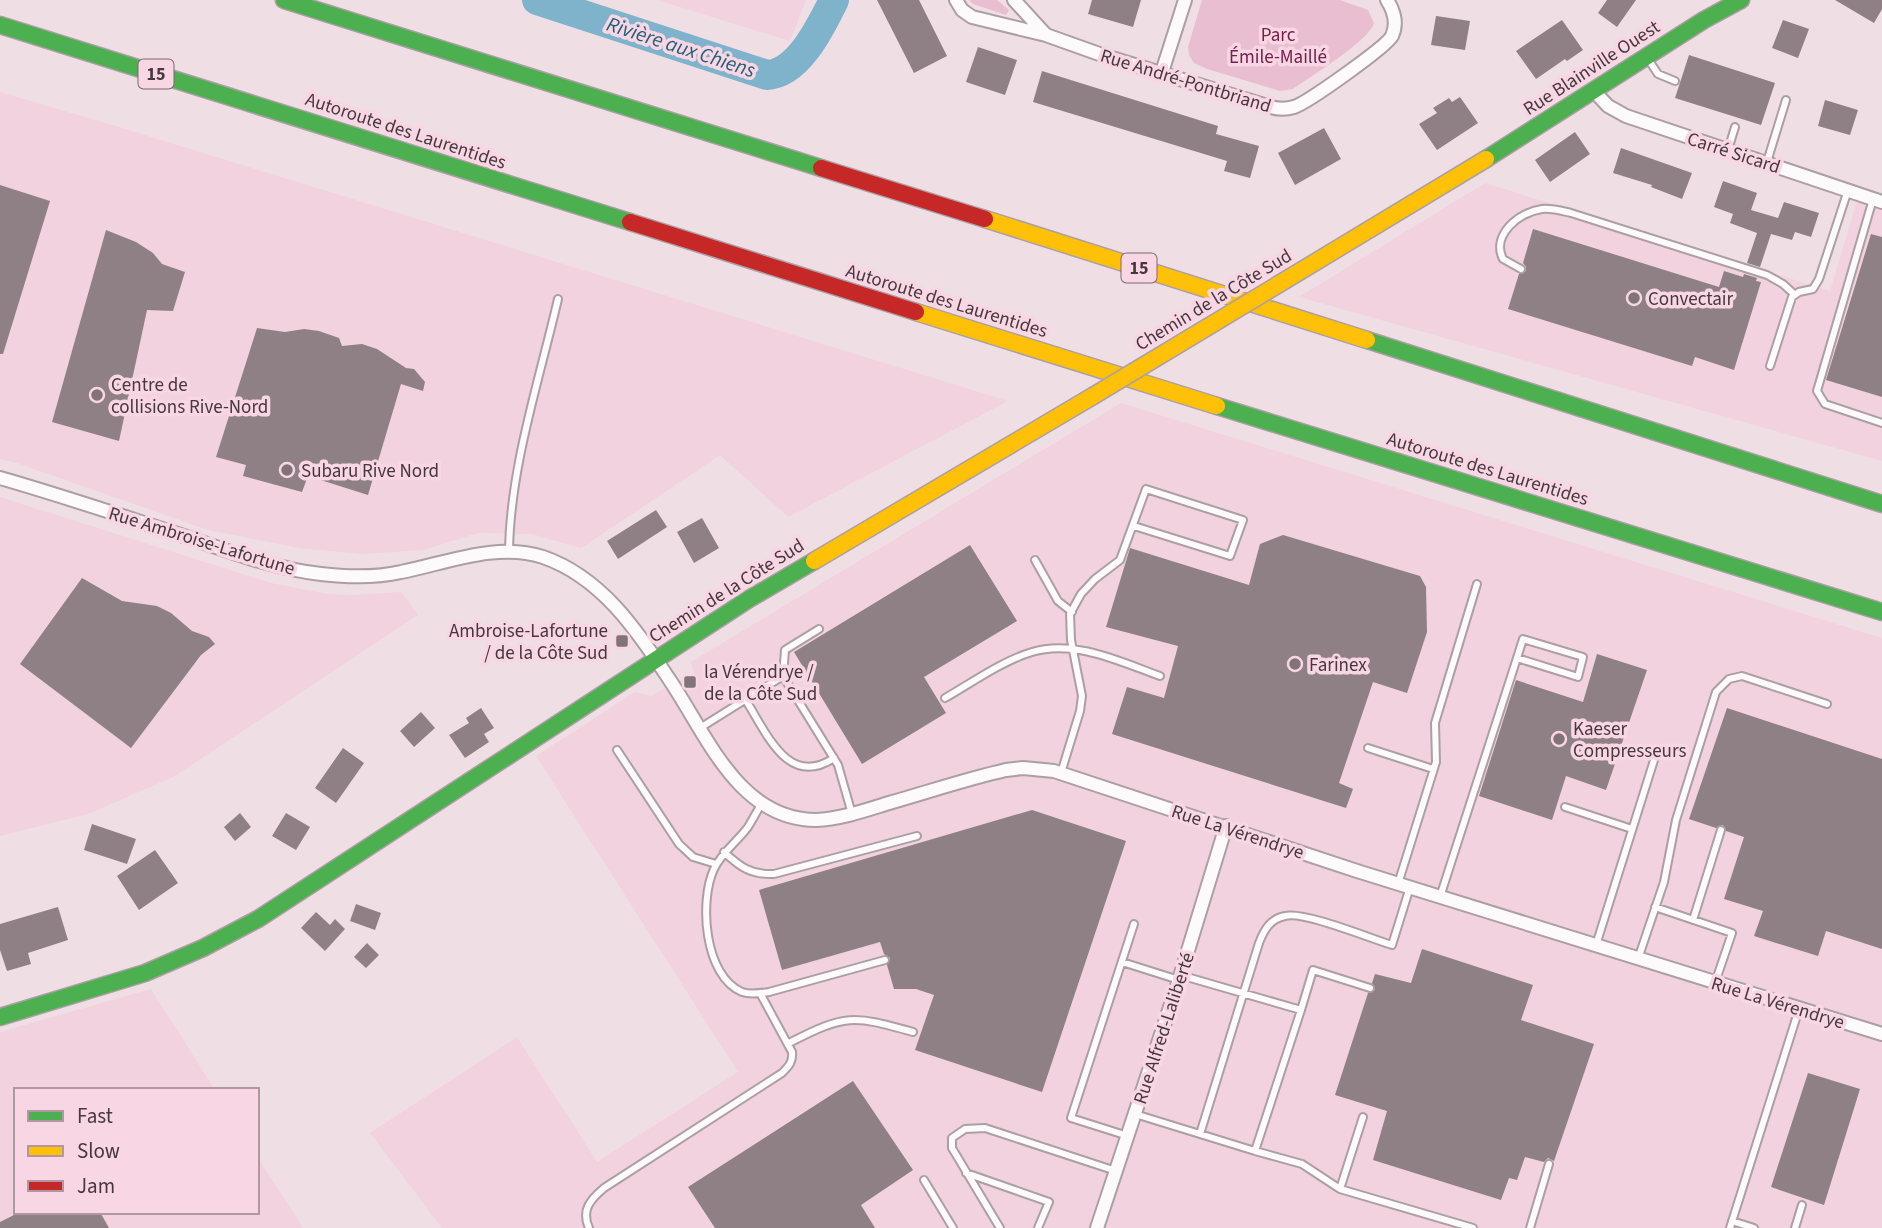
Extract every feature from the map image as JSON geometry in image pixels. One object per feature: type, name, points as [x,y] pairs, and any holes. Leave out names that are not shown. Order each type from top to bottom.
[{"type":"main road","name":"15","points":[[284,0],[1882,504]]},
{"type":"main road","name":"Rue Blainville Ouest","points":[[1466,172],[1593,90],[1741,0]]},
{"type":"main road","name":"Autoroute des Laurentides","points":[[0,25],[1077,363],[1882,611]]},
{"type":"main road","name":"Chemin de la Côte Sud","points":[[0,1017],[145,973],[203,948],[258,919],[786,576],[1466,172]]},
{"type":"street","name":"Rue André-Pontbriand","points":[[956,0],[962,10],[972,17],[1046,35],[1273,108],[1292,108],[1306,101],[1390,40],[1395,21],[1387,0]]},
{"type":"street","name":"Rue André-Pontbriand","points":[[1014,0],[1046,35]]},
{"type":"street","points":[[1162,72],[1185,0]]},
{"type":"street","name":"Carré Sicard","points":[[1593,90],[1617,112],[1877,200]]},
{"type":"street","name":"Rue Ambroise-Lafortune","points":[[0,478],[245,557],[310,572],[354,576],[386,575],[476,555],[509,552],[538,556],[559,563],[590,582],[609,599],[655,660]]},
{"type":"street","name":"Rue La Vérendrye","points":[[655,660],[738,783],[762,803],[786,815],[801,819],[825,819],[852,814],[1006,770],[1040,769],[1061,773],[1404,886],[1882,1034]]},
{"type":"street","name":"Rue Alfred-Laliberté","points":[[1097,1228],[1226,826]]},
{"type":"lane","points":[[1646,57],[1658,74],[1675,82]]},
{"type":"lane","points":[[1766,162],[1786,100]]},
{"type":"lane","points":[[1728,150],[1735,127]]},
{"type":"lane","points":[[1794,294],[1813,289],[1816,285],[1848,190]]},
{"type":"lane","points":[[1877,200],[1817,391],[1825,404],[1882,423]]},
{"type":"lane","points":[[1521,269],[1503,259],[1500,238],[1520,218],[1531,212],[1553,209],[1767,275],[1794,294]]},
{"type":"lane","points":[[1770,366],[1794,294]]},
{"type":"lane","points":[[509,552],[516,477],[558,299]]},
{"type":"lane","points":[[1061,773],[1080,711],[1080,682],[1069,625],[1072,612],[1081,594],[1095,579],[1120,560],[1146,489],[1242,520],[1230,556],[1134,526]]},
{"type":"lane","points":[[1035,560],[1058,601],[1072,612]]},
{"type":"lane","points":[[1200,1134],[1264,931],[1276,919],[1286,915],[1302,916],[1392,945],[1404,886],[1436,762],[1435,723],[1477,584]]},
{"type":"lane","points":[[819,629],[785,650],[783,676],[838,765],[852,814]]},
{"type":"lane","points":[[1440,897],[1523,639],[1583,657],[1577,677],[1517,658]]},
{"type":"lane","points":[[945,698],[1026,654],[1044,649],[1093,653],[1160,676]]},
{"type":"lane","points":[[700,728],[783,676]]},
{"type":"lane","points":[[1638,959],[1664,882],[1676,820],[1716,692],[1729,679],[1742,677],[1827,704]]},
{"type":"lane","points":[[745,699],[786,760],[804,768],[834,758]]},
{"type":"lane","points":[[1368,748],[1433,769]]},
{"type":"lane","points":[[617,750],[679,844],[693,857],[716,864]]},
{"type":"lane","points":[[1596,946],[1655,757]]},
{"type":"lane","points":[[762,803],[748,827],[724,852],[707,884],[705,921],[713,956],[731,984],[742,992],[760,993],[788,988],[885,960]]},
{"type":"lane","points":[[1565,807],[1632,829]]},
{"type":"lane","points":[[1693,920],[1721,830]]},
{"type":"lane","points":[[724,852],[743,869],[774,874],[917,836]]},
{"type":"lane","points":[[1655,907],[1732,933],[1716,983]]},
{"type":"lane","points":[[1128,1136],[1071,1118],[1134,924]]},
{"type":"lane","points":[[1122,962],[1301,1010]]},
{"type":"lane","points":[[1255,1151],[1313,971],[1370,988]]},
{"type":"lane","points":[[589,1228],[585,1215],[593,1197],[782,1073],[793,1060],[789,1043],[760,993]]},
{"type":"lane","points":[[1754,1228],[1731,1225],[1799,1009]]},
{"type":"lane","points":[[789,1043],[826,1025],[848,1019],[867,1019],[913,1032]]},
{"type":"lane","points":[[1135,1114],[1302,1164],[1340,1189],[1473,1228]]},
{"type":"lane","points":[[1340,1189],[1363,1117]]},
{"type":"lane","points":[[1000,1228],[950,1143],[957,1133],[972,1127],[985,1128],[1117,1171]]},
{"type":"lane","points":[[1530,1228],[1549,1164]]},
{"type":"lane","points":[[966,1173],[1049,1202],[1038,1228]]},
{"type":"lane","points":[[924,1180],[953,1228]]},
{"type":"lane","points":[[1796,1228],[1802,1205]]},
{"type":"shaded area","points":[[657,0],[806,0],[790,41]]},
{"type":"shaded area","points":[[0,92],[1008,401],[788,517],[720,455],[581,548],[532,534],[478,533],[423,550],[362,554],[299,548],[208,530],[0,459]]},
{"type":"shaded area","points":[[1485,183],[1830,291],[1857,201],[1882,209],[1882,461],[1299,297]]},
{"type":"shaded area","points":[[1121,403],[1882,638],[1882,1228],[442,1228],[370,1133],[517,1037],[597,1162],[738,1072],[536,756],[635,692],[651,696],[694,673],[691,662]]},
{"type":"shaded area","points":[[0,497],[271,583],[327,594],[401,592],[418,615],[173,777],[88,814],[0,836]]},
{"type":"shaded area","points":[[151,989],[214,1088],[14,1088],[14,1214],[259,1214],[259,1159],[303,1228],[0,1228],[0,1032]]},
{"type":"green space","points":[[969,0],[997,0],[1009,10],[1006,15],[973,4]]},
{"type":"green space","name":"Parc Émile-Maillé","points":[[1202,0],[1340,0],[1368,10],[1374,23],[1362,39],[1338,58],[1293,89],[1280,91],[1194,63],[1188,47]]},
{"type":"building","points":[[877,0],[919,0],[947,56],[914,73]]},
{"type":"building","points":[[1092,0],[1141,0],[1133,27],[1088,14]]},
{"type":"building","points":[[1607,0],[1636,0],[1617,27],[1598,13]]},
{"type":"building","points":[[1835,0],[1882,0],[1882,9],[1874,23]]},
{"type":"building","points":[[1436,16],[1470,21],[1465,50],[1431,45]]},
{"type":"building","points":[[1562,20],[1583,50],[1536,79],[1516,51]]},
{"type":"building","points":[[1783,20],[1809,29],[1798,58],[1772,48]]},
{"type":"building","points":[[978,47],[1017,60],[1005,95],[966,82]]},
{"type":"building","points":[[1689,55],[1775,83],[1761,125],[1675,98]]},
{"type":"building","points":[[1042,71],[1218,126],[1216,134],[1259,146],[1250,178],[1224,171],[1227,161],[1033,102]]},
{"type":"building","points":[[1460,97],[1478,123],[1437,150],[1419,124],[1437,113],[1433,108],[1449,98],[1452,102]]},
{"type":"building","points":[[1825,100],[1858,110],[1850,135],[1818,126]]},
{"type":"building","points":[[1324,128],[1341,159],[1295,185],[1278,153]]},
{"type":"building","points":[[1575,132],[1590,154],[1550,182],[1535,160]]},
{"type":"building","points":[[1621,148],[1692,173],[1682,199],[1651,187],[1652,185],[1613,173]]},
{"type":"building","points":[[1723,181],[1757,193],[1751,210],[1778,218],[1784,202],[1819,213],[1811,237],[1795,232],[1792,240],[1771,234],[1760,267],[1747,263],[1757,233],[1730,223],[1733,214],[1714,207]]},
{"type":"building","points":[[0,185],[50,201],[3,354],[0,354]]},
{"type":"building","name":"Convectair","points":[[1533,229],[1719,287],[1724,271],[1757,278],[1756,281],[1761,282],[1734,370],[1695,357],[1692,366],[1508,309],[1519,274],[1526,271],[1523,263]]},
{"type":"building","points":[[106,230],[136,242],[153,253],[162,264],[185,272],[173,311],[147,310],[119,441],[52,422]]},
{"type":"building","points":[[1871,234],[1882,237],[1882,397],[1826,380]]},
{"type":"building","points":[[257,328],[285,332],[304,329],[319,331],[339,338],[342,346],[362,344],[377,349],[406,368],[414,369],[425,382],[423,391],[401,384],[368,495],[308,476],[302,492],[243,476],[246,465],[216,457]]},
{"type":"building","points":[[656,510],[667,527],[618,559],[607,541]]},
{"type":"building","points":[[702,518],[719,548],[694,563],[677,532]]},
{"type":"building","name":"Farinex","points":[[1283,535],[1420,576],[1426,587],[1427,632],[1407,693],[1373,682],[1339,783],[1353,789],[1346,808],[1112,734],[1127,687],[1164,698],[1178,646],[1106,627],[1130,548],[1249,585],[1260,544]]},
{"type":"building","points":[[970,545],[1017,621],[924,677],[946,713],[862,764],[794,652]]},
{"type":"building","points":[[82,578],[122,601],[157,606],[171,613],[192,631],[209,637],[215,644],[201,655],[131,748],[20,664]]},
{"type":"building","name":"Kaeser Compresseurs","points":[[1597,654],[1647,670],[1606,790],[1566,776],[1552,820],[1479,796],[1516,680],[1583,702]]},
{"type":"building","points":[[481,708],[494,728],[484,734],[489,742],[465,758],[449,735],[469,723],[466,718]]},
{"type":"building","points":[[1727,708],[1882,759],[1882,949],[1826,931],[1818,956],[1754,936],[1763,911],[1724,899],[1744,837],[1726,831],[1723,825],[1716,828],[1689,819]]},
{"type":"building","points":[[421,712],[435,728],[414,747],[400,731]]},
{"type":"building","points":[[343,748],[364,763],[336,803],[315,788]]},
{"type":"building","points":[[1032,810],[1126,841],[1042,1092],[915,1050],[934,995],[916,989],[894,989],[887,965],[890,958],[884,954],[880,942],[782,970],[759,890]]},
{"type":"building","points":[[240,813],[251,827],[235,841],[224,827]]},
{"type":"building","points":[[286,813],[310,827],[296,850],[272,836]]},
{"type":"building","points":[[92,824],[136,839],[127,864],[84,850]]},
{"type":"building","points":[[155,850],[178,883],[139,910],[117,876]]},
{"type":"building","points":[[356,904],[381,913],[375,930],[350,921]]},
{"type":"building","points":[[58,907],[68,940],[28,953],[31,964],[7,971],[0,950],[0,924]]},
{"type":"building","points":[[316,912],[330,925],[335,919],[345,929],[325,951],[301,928]]},
{"type":"building","points":[[367,943],[379,955],[366,968],[354,957]]},
{"type":"building","points":[[1422,949],[1533,985],[1521,1020],[1594,1044],[1554,1161],[1548,1158],[1544,1162],[1525,1157],[1517,1180],[1509,1178],[1501,1200],[1373,1160],[1387,1111],[1335,1095],[1368,993],[1375,990],[1372,983],[1375,974],[1411,983]]},
{"type":"building","points":[[1808,1073],[1860,1089],[1824,1205],[1771,1187]]},
{"type":"building","points":[[853,1081],[913,1170],[861,1205],[875,1228],[715,1228],[688,1187]]},
{"type":"building","points":[[16,1214],[101,1214],[109,1228],[0,1228],[0,1222]]},
{"type":"waterway","name":"Rivière aux Chiens","points":[[537,0],[767,75],[779,72],[799,57],[816,35],[834,0]]},
{"type":"traffic: fast","points":[[284,0],[821,168]]},
{"type":"traffic: fast","points":[[1486,159],[1704,20],[1741,0]]},
{"type":"traffic: fast","points":[[0,25],[630,222]]},
{"type":"traffic: fast","points":[[1367,340],[1882,504]]},
{"type":"traffic: fast","points":[[1217,406],[1882,612]]},
{"type":"traffic: fast","points":[[0,1017],[145,973],[203,948],[258,919],[749,599],[814,561]]},
{"type":"traffic: slow","points":[[1279,284],[1486,159]]},
{"type":"traffic: slow","points":[[985,219],[1367,340]]},
{"type":"traffic: slow","points":[[1093,396],[1279,284]]},
{"type":"traffic: slow","points":[[916,312],[1217,406]]},
{"type":"traffic: slow","points":[[814,561],[1093,396]]},
{"type":"traffic: jam","points":[[821,168],[985,219]]},
{"type":"traffic: jam","points":[[630,222],[916,312]]},
{"type":"place","name":"Convectair","points":[[1634,298]]},
{"type":"place","name":"Centre de collisions Rive-Nord","points":[[97,395]]},
{"type":"place","name":"Subaru Rive Nord","points":[[287,470]]},
{"type":"place","name":"Ambroise-Lafortune / de la Côte Sud","points":[[622,641]]},
{"type":"place","name":"Farinex","points":[[1295,664]]},
{"type":"place","name":"la Vérendrye / de la Côte Sud","points":[[690,682]]},
{"type":"place","name":"Kaeser Compresseurs","points":[[1559,739]]}]
